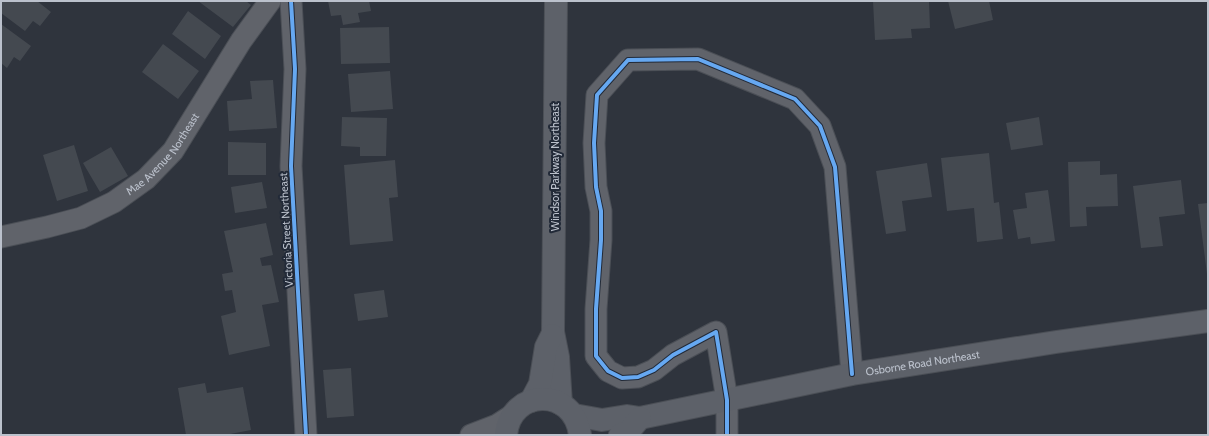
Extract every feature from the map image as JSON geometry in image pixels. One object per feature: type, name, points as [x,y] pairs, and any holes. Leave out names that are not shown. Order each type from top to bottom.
[{"type":"street","name":"Mae Avenue Northeast","points":[[1,237],[81,218],[114,202],[146,179],[173,151],[241,41],[270,1]]},
{"type":"street","name":"Victoria Street Northeast","points":[[291,1],[295,69],[291,166],[306,435]]},
{"type":"street","name":"Windsor Parkway Northeast","points":[[556,1],[554,332],[558,357],[572,418]]},
{"type":"street","points":[[727,435],[727,400],[716,332],[673,355],[654,370],[638,377],[622,378],[608,371],[596,356],[596,309],[601,240],[601,212],[596,187],[594,143],[597,95],[628,60],[698,59],[795,99],[820,126],[835,167],[852,374]]},
{"type":"street","name":"Osborne Road Northeast","points":[[530,401],[542,399],[554,401],[572,418],[602,420],[627,416],[640,418],[852,374],[1056,342],[1208,321]]},
{"type":"street","name":"Windsor Parkway Northeast","points":[[530,401],[540,384],[546,347],[554,332]]},
{"type":"street","points":[[471,435],[497,425],[509,426],[520,407],[530,401]]},
{"type":"street","points":[[620,435],[629,431],[640,418]]},
{"type":"building","points":[[1,1],[37,1],[51,12],[40,26],[33,21],[25,31],[1,13]]},
{"type":"building","points":[[198,1],[246,1],[251,5],[233,27]]},
{"type":"building","points":[[328,1],[369,1],[371,11],[358,13],[360,22],[343,25],[341,15],[331,16]]},
{"type":"building","points":[[873,1],[929,1],[930,28],[911,29],[912,38],[875,40]]},
{"type":"building","points":[[948,1],[989,1],[993,20],[955,29]]},
{"type":"building","points":[[188,11],[221,36],[205,59],[172,34]]},
{"type":"building","points":[[1,24],[31,46],[20,61],[14,57],[7,68],[1,63]]},
{"type":"building","points":[[389,27],[390,63],[341,64],[340,28]]},
{"type":"building","points":[[163,44],[199,71],[178,99],[142,72]]},
{"type":"building","points":[[390,71],[393,109],[351,112],[348,74]]},
{"type":"building","points":[[273,80],[277,128],[229,131],[227,101],[252,99],[250,81]]},
{"type":"building","points":[[342,117],[387,118],[386,156],[360,156],[360,147],[341,146]]},
{"type":"building","points":[[1039,117],[1043,145],[1011,150],[1006,123]]},
{"type":"building","points":[[228,142],[266,143],[266,175],[228,175]]},
{"type":"building","points":[[74,145],[88,191],[57,201],[43,155]]},
{"type":"building","points":[[111,147],[128,176],[100,192],[83,163]]},
{"type":"building","points":[[989,153],[994,203],[999,202],[1003,239],[977,242],[974,208],[947,211],[941,158]]},
{"type":"building","points":[[395,160],[398,197],[389,198],[393,241],[350,245],[344,165]]},
{"type":"building","points":[[1100,161],[1100,175],[1117,174],[1118,206],[1086,207],[1087,226],[1070,227],[1068,162]]},
{"type":"building","points":[[927,163],[932,197],[902,201],[906,231],[886,234],[876,171]]},
{"type":"building","points":[[1181,180],[1185,214],[1159,217],[1163,246],[1141,248],[1133,186]]},
{"type":"building","points":[[262,182],[267,208],[235,213],[231,187]]},
{"type":"building","points":[[1048,190],[1055,241],[1031,244],[1030,237],[1018,239],[1013,210],[1027,208],[1025,193]]},
{"type":"building","points":[[1208,203],[1208,274],[1207,274],[1198,204]]},
{"type":"building","points":[[266,223],[273,255],[260,258],[262,266],[271,265],[279,302],[262,305],[270,346],[229,355],[221,316],[236,312],[232,290],[225,291],[222,274],[233,272],[224,231]]},
{"type":"building","points":[[384,290],[388,317],[358,321],[354,294]]},
{"type":"building","points":[[351,368],[354,416],[327,418],[323,370]]},
{"type":"building","points":[[205,383],[207,393],[243,387],[251,430],[225,435],[186,435],[178,388]]},
{"type":"cycle path","points":[[291,1],[295,69],[291,166],[306,435]]},
{"type":"cycle path","points":[[727,435],[727,400],[716,332],[673,355],[654,370],[638,377],[622,378],[608,371],[596,356],[596,309],[601,240],[601,211],[596,187],[594,143],[597,95],[628,60],[698,59],[795,99],[820,126],[835,167],[852,374]]}]
